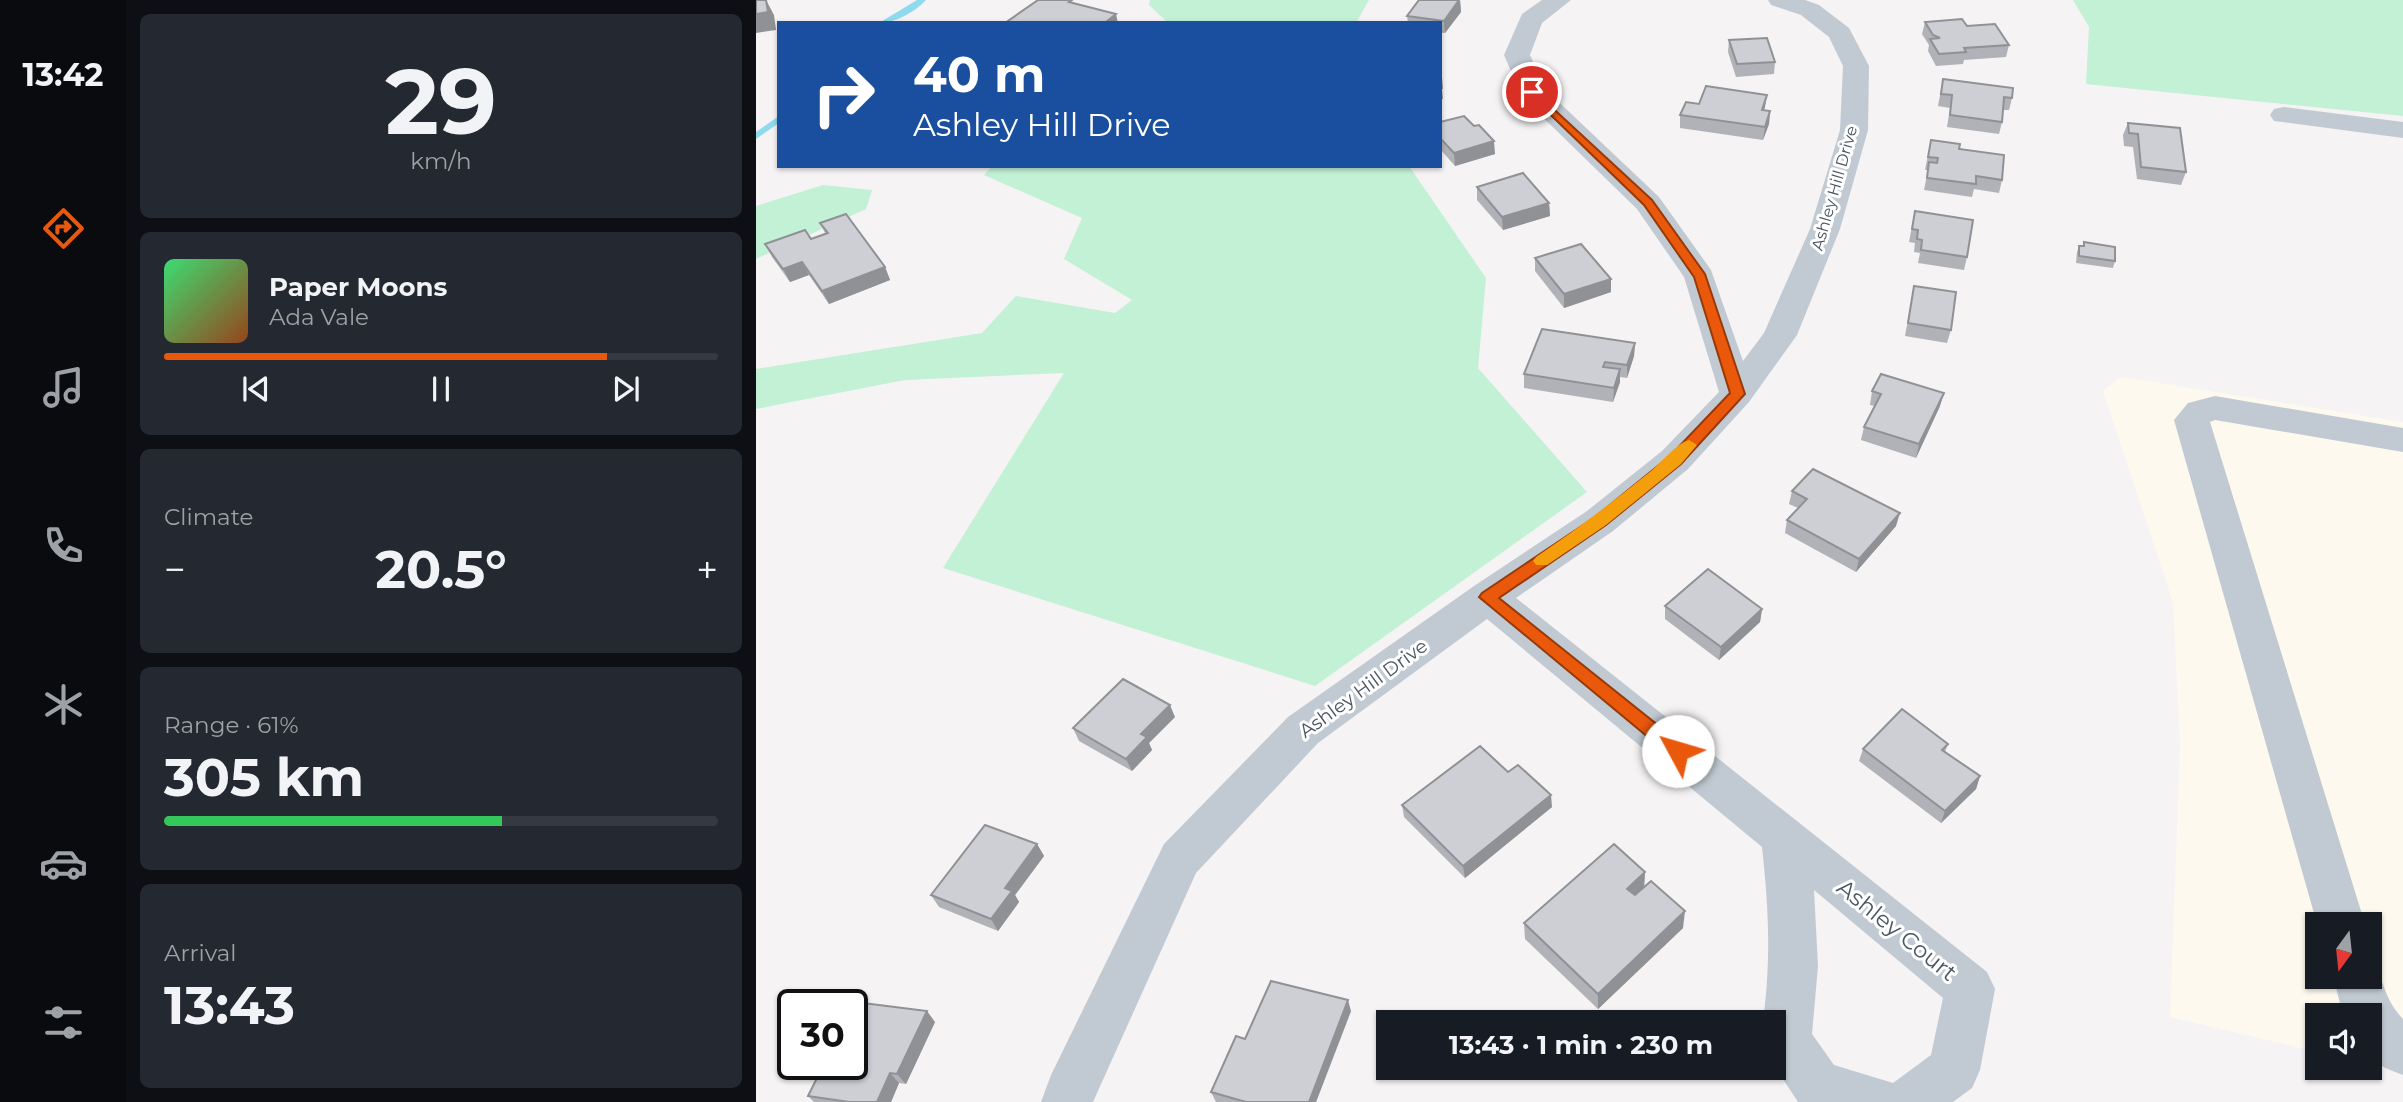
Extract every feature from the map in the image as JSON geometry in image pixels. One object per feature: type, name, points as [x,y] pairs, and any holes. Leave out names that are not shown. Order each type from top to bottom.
[{"type":"street","points":[[1559,0],[1531,19],[1517,55],[1532,92],[1648,203],[1700,277],[1737,394]]},
{"type":"street","name":"Ashley Hill Drive","points":[[1068,1102],[1069,1093],[1180,859],[1303,730],[1488,597],[1600,521],[1675,460],[1737,394],[1780,335],[1825,229],[1854,130],[1856,66],[1840,33],[1810,10],[1780,0]]},
{"type":"street","points":[[2284,115],[2403,130]]},
{"type":"street","points":[[2337,912],[2192,420],[2200,411],[2215,408],[2401,443]]},
{"type":"street","name":"Ashley Court","points":[[1488,597],[1970,989],[1954,1070],[1910,1102]]},
{"type":"street","points":[[1784,837],[1792,906],[1794,966],[1786,1040],[1818,1087],[1877,1102]]},
{"type":"street","points":[[2382,1033],[2403,1050]]},
{"type":"shaded area","points":[[2122,377],[2403,422],[2403,1073],[2382,1068],[2382,1003],[2305,1003],[2305,1049],[2170,1017],[2180,745],[2173,603],[2103,390]]},
{"type":"green space","points":[[1150,0],[1369,0],[1357,21],[1166,21],[1149,5]]},
{"type":"green space","points":[[2073,0],[2403,0],[2403,116],[2086,84],[2089,27]]},
{"type":"green space","points":[[990,168],[1410,168],[1486,278],[1478,368],[1587,492],[1315,686],[943,568],[1064,373],[905,380],[756,409],[756,369],[982,333],[1016,296],[1115,313],[1132,300],[1064,259],[1082,218],[984,175]]},
{"type":"green space","points":[[823,185],[872,190],[866,209],[756,259],[756,206]]},
{"type":"building","points":[[756,0],[766,0],[768,12],[756,14]]},
{"type":"building","points":[[1038,0],[1072,0],[1069,2],[1116,14],[1107,21],[1008,21]]},
{"type":"building","points":[[1419,0],[1459,0],[1444,21],[1407,16]]},
{"type":"building","points":[[1962,19],[1967,26],[1995,24],[2009,45],[1964,48],[1966,52],[1939,54],[1930,39],[1940,38],[1933,35],[1925,22]]},
{"type":"building","points":[[1767,38],[1775,62],[1737,64],[1729,40]]},
{"type":"building","points":[[1943,79],[2013,88],[2012,98],[2004,97],[2002,122],[1950,115],[1952,95],[1941,94]]},
{"type":"building","points":[[1706,86],[1767,95],[1762,110],[1770,111],[1765,127],[1680,115],[1686,102],[1699,104]]},
{"type":"building","points":[[1464,116],[1474,126],[1479,125],[1494,141],[1454,153],[1442,140],[1442,122]]},
{"type":"building","points":[[2128,123],[2180,128],[2186,172],[2141,167],[2138,134],[2129,133]]},
{"type":"building","points":[[1931,140],[1960,144],[1959,149],[2004,155],[2002,180],[1976,176],[1976,184],[1927,178],[1929,162],[1937,163],[1938,158],[1928,157]]},
{"type":"building","points":[[1523,173],[1549,203],[1502,217],[1477,187]]},
{"type":"building","points":[[1915,211],[1973,220],[1967,257],[1921,250],[1922,240],[1917,239],[1918,230],[1912,229]]},
{"type":"building","points":[[846,214],[885,267],[822,291],[802,262],[783,269],[765,244],[805,230],[811,239],[828,233],[820,223]]},
{"type":"building","points":[[2084,242],[2115,247],[2115,261],[2079,256],[2079,246],[2084,246]]},
{"type":"building","points":[[1581,244],[1611,279],[1564,294],[1535,258]]},
{"type":"building","points":[[1914,286],[1956,292],[1951,330],[1908,323]]},
{"type":"building","points":[[1542,329],[1635,343],[1627,365],[1605,362],[1603,367],[1620,369],[1614,388],[1524,374]]},
{"type":"building","points":[[1881,374],[1944,393],[1919,444],[1864,427],[1881,394],[1872,391]]},
{"type":"building","points":[[1813,469],[1900,513],[1859,559],[1787,520],[1807,499],[1792,491]]},
{"type":"building","points":[[1708,569],[1762,609],[1721,647],[1665,606]]},
{"type":"building","points":[[1123,679],[1170,705],[1141,734],[1147,737],[1126,759],[1073,728]]},
{"type":"building","points":[[1902,709],[1948,744],[1942,750],[1980,776],[1945,811],[1863,749]]},
{"type":"building","points":[[1480,746],[1508,772],[1518,765],[1551,795],[1463,866],[1402,805]]},
{"type":"building","points":[[985,825],[1037,844],[1005,888],[1012,891],[991,919],[931,895]]},
{"type":"building","points":[[1614,844],[1645,872],[1627,889],[1635,895],[1651,881],[1685,911],[1598,994],[1524,923]]},
{"type":"building","points":[[1271,981],[1348,1000],[1309,1102],[1246,1102],[1211,1092],[1236,1036],[1245,1039]]},
{"type":"building","points":[[868,1004],[927,1011],[897,1074],[890,1073],[877,1102],[849,1102],[808,1096],[816,1080],[868,1080]]},
{"type":"waterway","points":[[886,21],[922,0]]},
{"type":"waterway","points":[[756,136],[777,120]]},
{"type":"slow traffic","points":[[1541,561],[1600,521],[1675,460],[1689,445]]},
{"type":"route","points":[[1532,92],[1648,203],[1700,277],[1737,394],[1675,460],[1600,521],[1488,597],[1678,751]]}]
